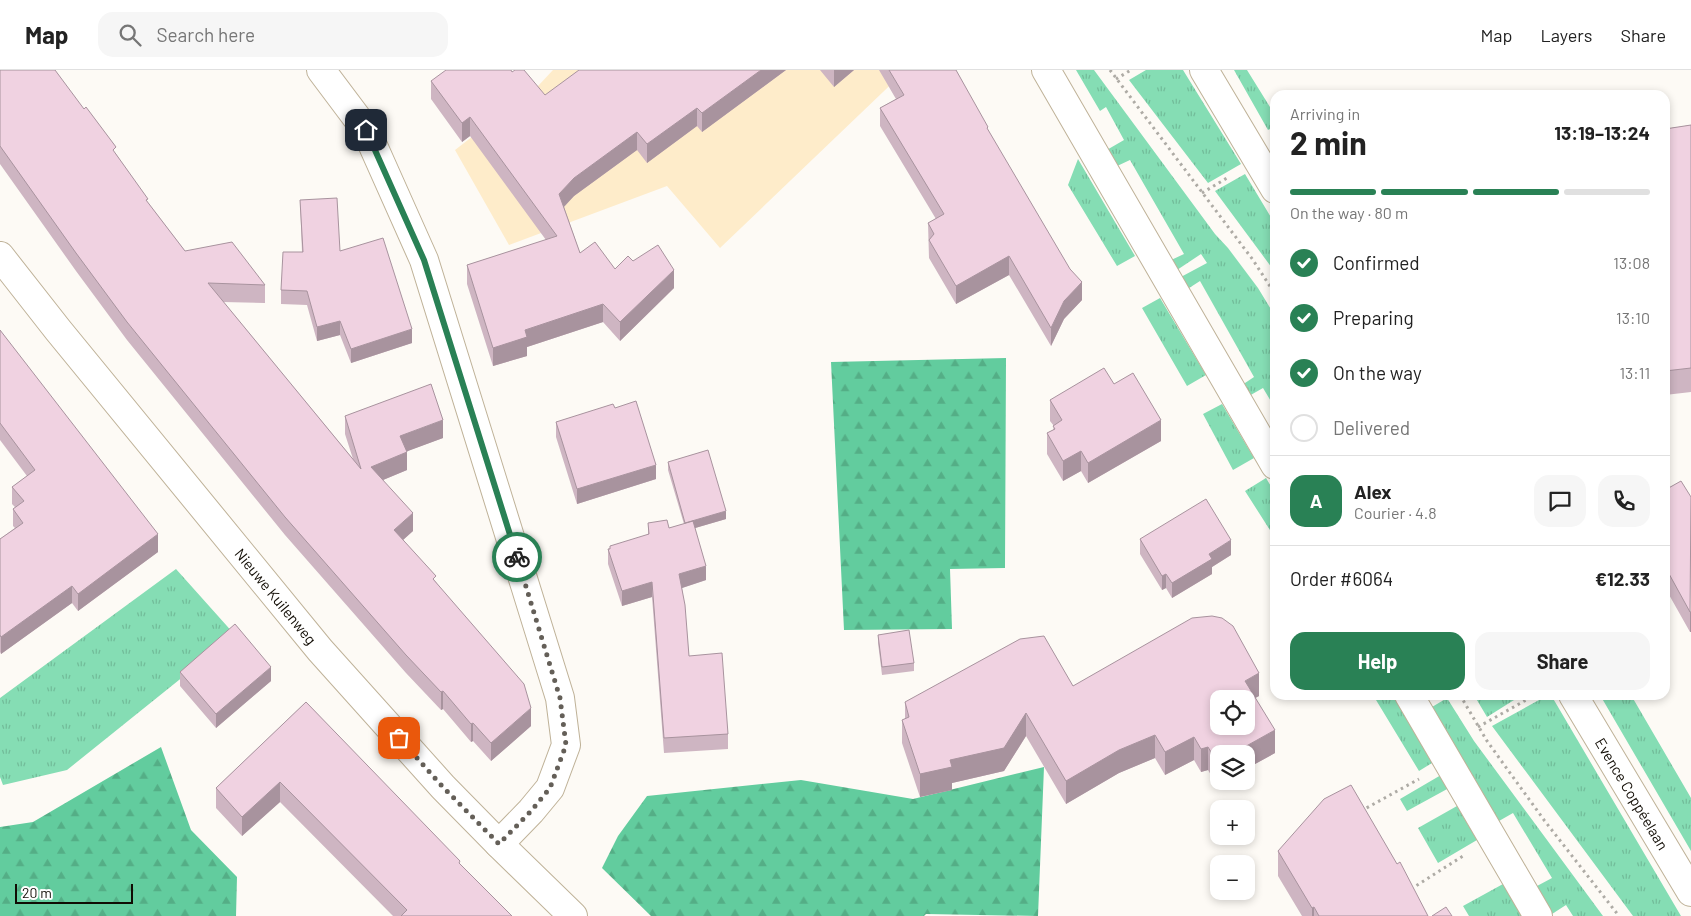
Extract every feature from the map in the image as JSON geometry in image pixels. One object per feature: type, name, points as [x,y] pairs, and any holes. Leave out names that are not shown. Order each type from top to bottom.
[{"type":"street","points":[[321,70],[366,130],[424,260],[560,698],[566,745],[550,788],[499,844]]},
{"type":"street","points":[[1046,70],[1270,456]]},
{"type":"street","points":[[1204,70],[1270,181]]},
{"type":"street","name":"Nieuwe Kuilenweg","points":[[0,256],[58,330],[320,650],[443,787],[573,916]]},
{"type":"street","points":[[1413,700],[1538,916]]},
{"type":"street","name":"Evence Coppéelaan","points":[[1576,700],[1691,892]]},
{"type":"path","points":[[1110,70],[1253,260],[1270,286]]},
{"type":"path","points":[[1116,79],[1131,70]]},
{"type":"path","points":[[1463,700],[1487,741],[1544,820],[1619,916]]},
{"type":"path","points":[[1478,727],[1525,700]]},
{"type":"path","points":[[1356,814],[1422,777]]},
{"type":"path","points":[[1406,892],[1466,854]]},
{"type":"shaded area","points":[[553,70],[906,70],[720,248],[667,186],[509,245],[455,150],[538,86]]},
{"type":"green space","points":[[1076,70],[1094,70],[1215,234],[1258,288],[1270,308],[1270,400],[1263,388],[1249,396],[1242,385],[1254,377],[1200,281],[1186,290],[1179,278],[1207,263],[1201,254],[1177,270],[1169,261],[1184,254],[1130,160],[1115,167],[1105,151],[1124,140],[1106,107],[1100,111]]},
{"type":"green space","points":[[1146,70],[1183,70],[1241,164],[1208,183],[1129,80]]},
{"type":"green space","points":[[1234,70],[1247,70],[1270,107],[1270,129],[1268,130]]},
{"type":"green space","points":[[1078,159],[1135,256],[1117,266],[1068,185]]},
{"type":"green space","points":[[1245,174],[1270,216],[1270,265],[1215,191]]},
{"type":"green space","points":[[1160,298],[1206,375],[1187,386],[1142,308]]},
{"type":"green space","points":[[1006,358],[1005,568],[950,569],[952,629],[844,630],[831,362]]},
{"type":"green space","points":[[1222,404],[1254,458],[1233,470],[1203,414]]},
{"type":"green space","points":[[1266,478],[1270,485],[1270,530],[1245,491]]},
{"type":"green space","points":[[176,569],[235,635],[67,770],[3,785],[0,777],[0,698]]},
{"type":"green space","points":[[1376,700],[1396,700],[1432,763],[1419,771]]},
{"type":"green space","points":[[1444,700],[1448,700],[1474,741],[1603,916],[1573,916],[1566,905],[1552,914],[1537,886],[1552,878],[1513,813],[1499,821],[1432,707]]},
{"type":"green space","points":[[1477,700],[1514,700],[1487,717]]},
{"type":"green space","points":[[1539,700],[1554,700],[1681,916],[1633,916],[1492,726]]},
{"type":"green space","points":[[1603,700],[1634,700],[1691,798],[1691,851]]},
{"type":"green space","points":[[161,747],[191,830],[237,877],[236,916],[0,916],[0,827],[33,822]]},
{"type":"green space","points":[[1044,767],[1038,916],[926,914],[924,916],[651,916],[602,868],[618,836],[647,796],[801,780],[913,799]]},
{"type":"green space","points":[[1441,775],[1449,788],[1407,811],[1400,799]]},
{"type":"green space","points":[[1457,806],[1477,840],[1438,863],[1418,828]]},
{"type":"green space","points":[[1503,884],[1522,916],[1469,916],[1463,906]]},
{"type":"building","points":[[0,70],[55,70],[116,147],[113,150],[148,199],[146,200],[185,251],[232,242],[265,285],[208,283],[361,469],[345,416],[431,384],[443,420],[400,436],[407,452],[371,467],[413,513],[394,530],[436,576],[433,579],[524,684],[531,708],[491,743],[473,723],[471,724],[443,691],[441,692],[406,655],[285,517],[127,322],[76,253],[0,146]]},
{"type":"building","points":[[446,70],[511,70],[512,72],[524,70],[545,95],[579,70],[761,70],[702,113],[697,108],[647,144],[637,132],[574,178],[559,194],[580,253],[595,242],[615,269],[628,256],[633,261],[658,245],[674,270],[620,322],[603,304],[525,330],[527,337],[493,348],[467,265],[557,236],[470,117],[462,123],[431,81]]},
{"type":"building","points":[[889,70],[956,70],[987,128],[1070,269],[1082,282],[1064,301],[1051,328],[1009,256],[956,286],[929,240],[934,234],[928,223],[944,214],[880,108],[904,95]]},
{"type":"building","points":[[1691,125],[1691,368],[1670,370],[1670,128]]},
{"type":"building","points":[[337,198],[340,251],[383,238],[412,329],[351,349],[340,321],[317,327],[307,291],[281,290],[283,252],[303,252],[300,200]]},
{"type":"building","points":[[0,330],[158,534],[78,594],[72,586],[1,637],[0,539],[23,523],[13,509],[24,501],[12,487],[35,470],[0,423]]},
{"type":"building","points":[[1104,368],[1114,384],[1133,373],[1161,420],[1088,463],[1081,451],[1063,461],[1047,433],[1055,429],[1053,426],[1062,420],[1050,400]]},
{"type":"building","points":[[636,401],[656,465],[577,489],[556,422],[613,404],[615,408]]},
{"type":"building","points":[[708,450],[726,511],[685,523],[668,462]]},
{"type":"building","points":[[1681,481],[1691,497],[1690,612],[1670,576],[1670,487]]},
{"type":"building","points":[[1206,499],[1231,540],[1209,554],[1212,559],[1172,583],[1166,574],[1162,576],[1140,539]]},
{"type":"building","points":[[667,520],[669,528],[693,521],[706,566],[679,574],[685,605],[689,656],[722,653],[728,734],[664,738],[652,582],[622,591],[608,549],[610,549],[610,546],[649,534],[648,523]]},
{"type":"building","points":[[1212,616],[1222,618],[1233,626],[1259,673],[1245,681],[1251,690],[1210,690],[1210,735],[1255,735],[1255,697],[1275,730],[1248,745],[1210,745],[1210,750],[1208,747],[1201,749],[1194,737],[1165,752],[1155,735],[1119,750],[1066,781],[1026,713],[1004,748],[950,760],[952,767],[920,774],[902,720],[909,717],[905,702],[1020,639],[1044,636],[1073,686],[1192,618]]},
{"type":"building","points":[[235,624],[271,667],[216,714],[180,672]]},
{"type":"building","points":[[909,630],[914,663],[882,667],[878,635]]},
{"type":"building","points":[[306,702],[512,916],[401,916],[407,910],[280,782],[242,817],[216,788]]},
{"type":"building","points":[[1351,785],[1397,864],[1400,862],[1428,916],[1319,916],[1314,907],[1312,908],[1278,851],[1324,799]]},
{"type":"building","points":[[1446,907],[1452,916],[1432,916]]},
{"type":"way so far","points":[[399,738],[443,787],[499,844],[550,788],[566,745],[560,698],[517,557]]},
{"type":"route","points":[[366,130],[424,260],[517,557]]}]
